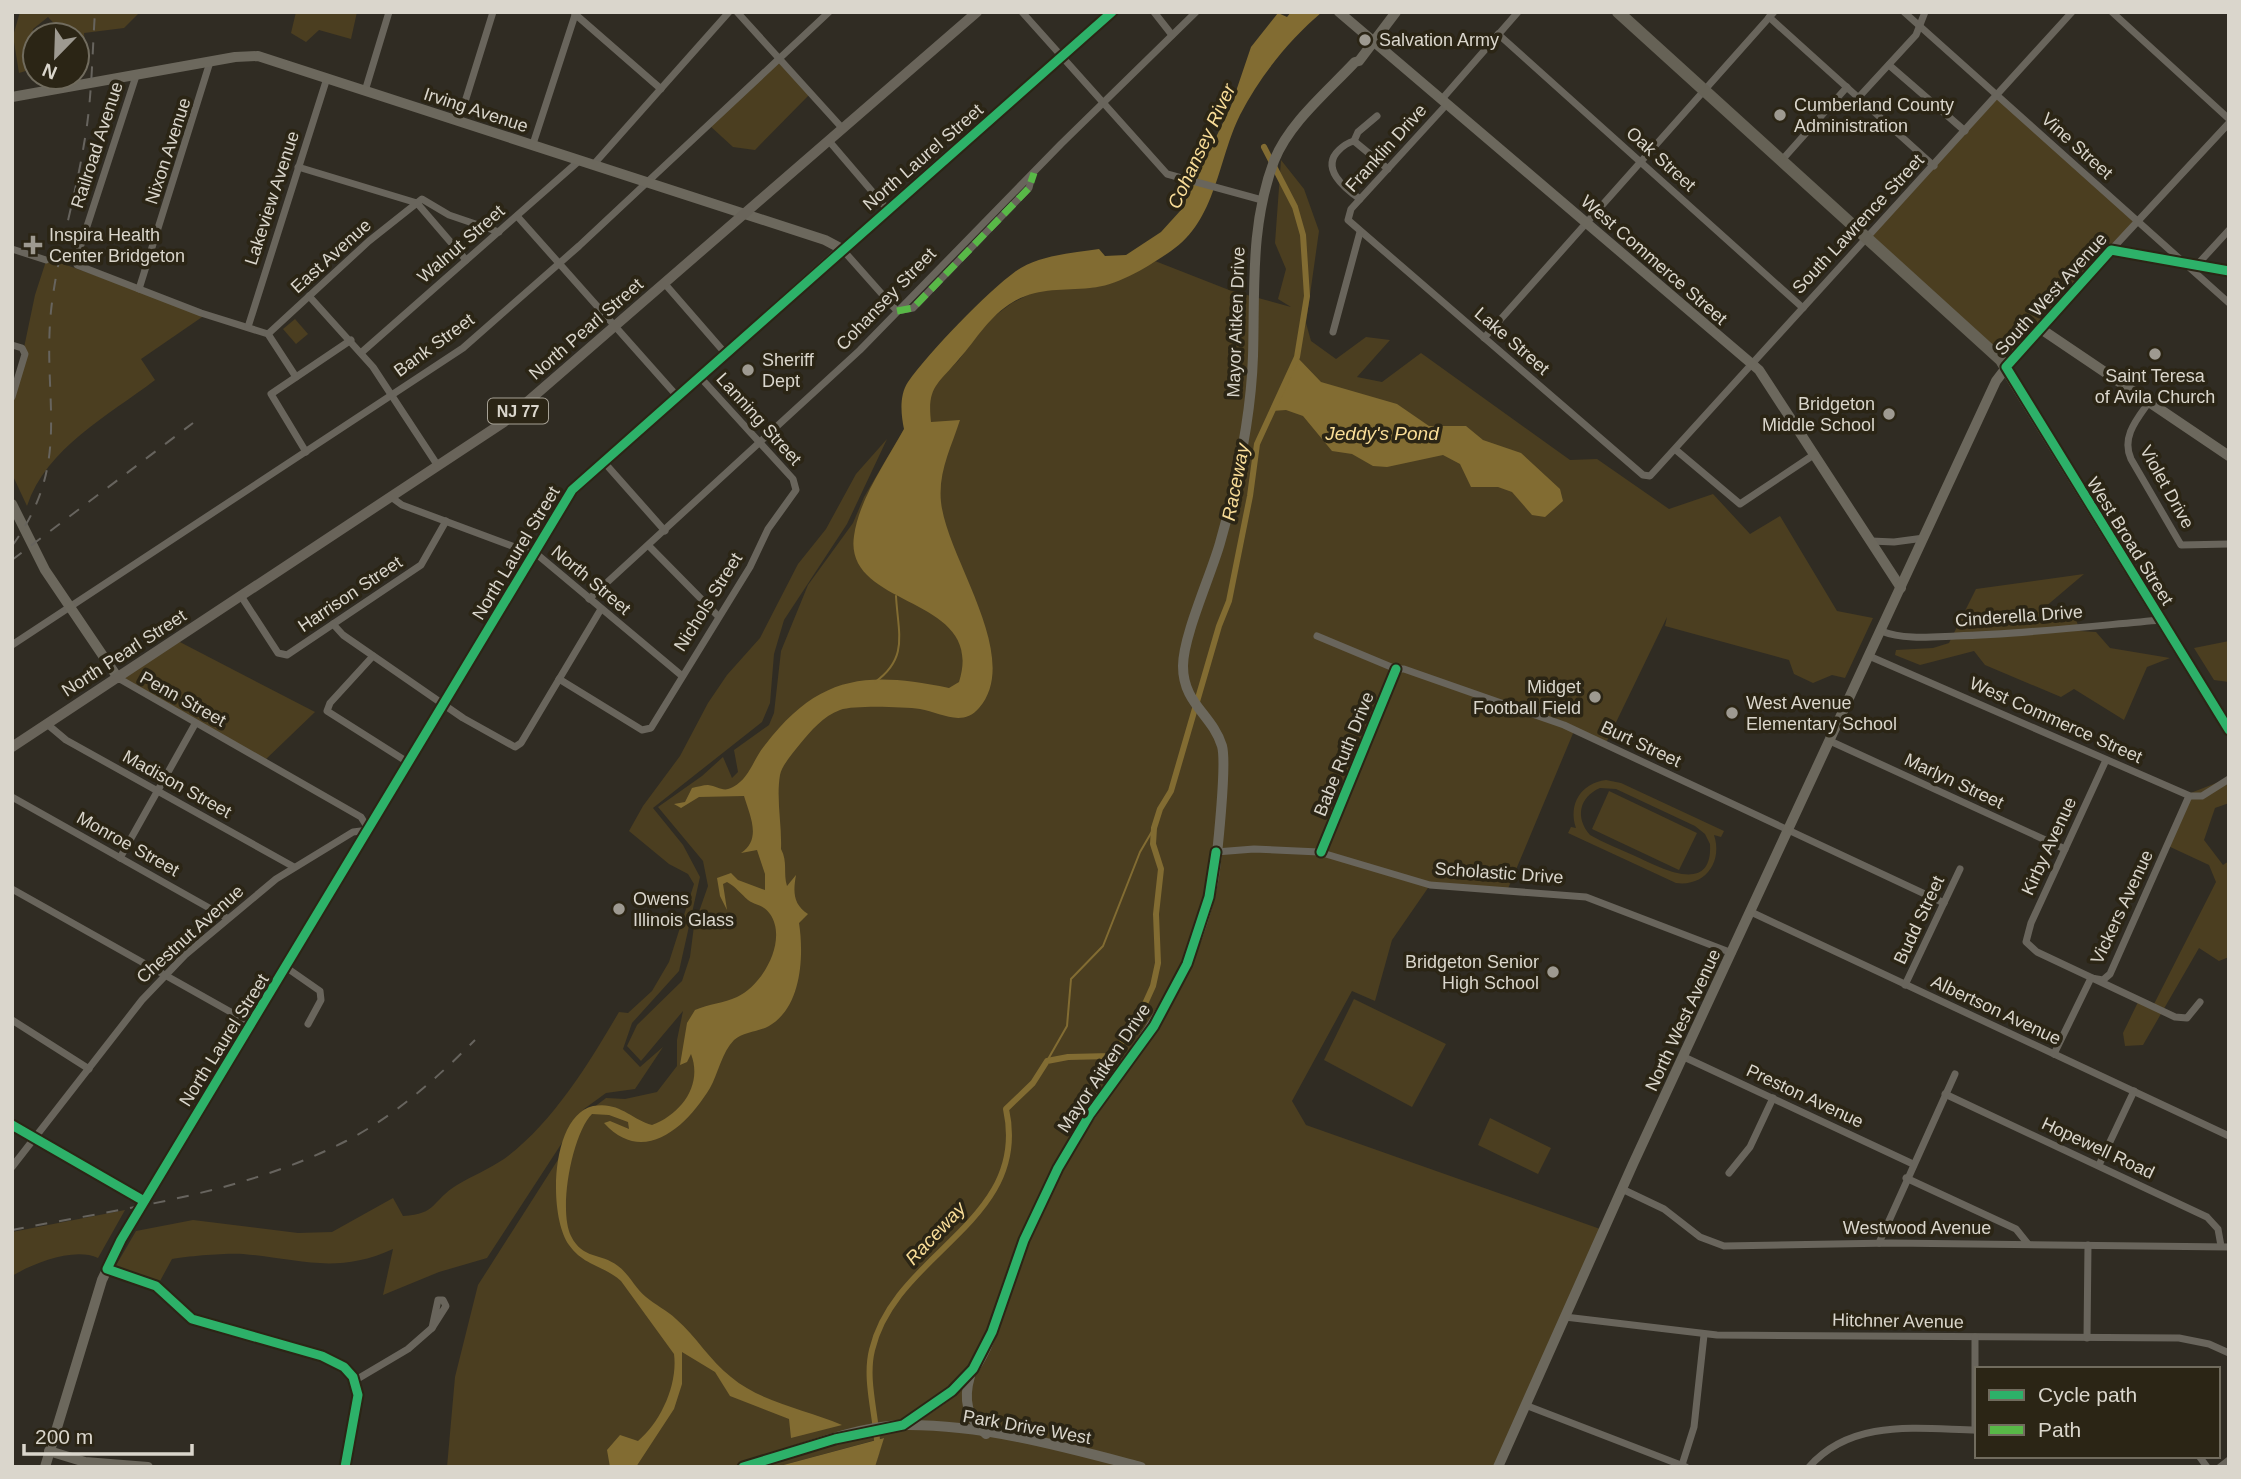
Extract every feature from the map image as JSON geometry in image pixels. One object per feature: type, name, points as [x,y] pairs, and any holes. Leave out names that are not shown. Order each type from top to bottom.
[{"type":"highway","name":"West Broad Street","points":[[1618,12],[1983,342],[2006,367],[2229,730]]},
{"type":"main road","name":"North Pearl Street","points":[[12,747],[504,422],[977,12]]},
{"type":"street","points":[[365,91],[389,12]]},
{"type":"street","points":[[459,121],[493,12]]},
{"type":"street","points":[[594,164],[729,12]]},
{"type":"street","points":[[737,12],[843,129]]},
{"type":"street","name":"Bank Street","points":[[12,645],[463,348],[649,181],[829,12]]},
{"type":"street","points":[[1022,12],[1162,169],[1187,181],[1262,200]]},
{"type":"street","name":"North Laurel Street","points":[[45,1467],[115,1251],[568,495],[603,461],[1112,12]]},
{"type":"street","points":[[1154,12],[1172,35]]},
{"type":"street","points":[[1103,103],[1196,12]]},
{"type":"street","name":"West Commerce Street","points":[[1339,12],[1753,365],[1815,454],[1901,588]]},
{"type":"street","name":"Mayor Aitken Drive","points":[[903,1425],[943,1398],[971,1372],[987,1344],[1024,1240],[1058,1168],[1090,1114],[1158,1019],[1187,964],[1209,897],[1216,852],[1223,760],[1217,735],[1189,698],[1183,677],[1183,656],[1220,544],[1247,415],[1253,358],[1254,256],[1262,200],[1275,158],[1288,133],[1355,62],[1359,61],[1396,12]]},
{"type":"street","name":"Franklin Drive","points":[[1333,332],[1360,232],[1348,218],[1360,199],[1445,102],[1518,12]]},
{"type":"street","name":"Vine Street","points":[[1904,12],[2138,222],[2191,266],[2229,303]]},
{"type":"street","points":[[1858,98],[1920,26],[1925,12]]},
{"type":"street","name":"South Lawrence Street","points":[[1644,475],[1652,475],[1676,450],[2072,12]]},
{"type":"street","points":[[2112,12],[2229,121]]},
{"type":"street","points":[[533,144],[575,13],[661,89]]},
{"type":"street","points":[[1484,338],[1771,15],[1934,166]]},
{"type":"street","name":"Oak Street","points":[[1498,34],[1803,308]]},
{"type":"street","name":"Irving Avenue","points":[[12,97],[258,56],[825,240],[842,249],[897,311]]},
{"type":"street","name":"Nixon Avenue","points":[[139,289],[210,62]]},
{"type":"street","points":[[1889,65],[1965,131]]},
{"type":"street","name":"Railroad Avenue","points":[[136,76],[77,264],[139,289]]},
{"type":"street","name":"Lakeview Avenue","points":[[248,327],[327,78]]},
{"type":"street","points":[[1782,160],[1847,87]]},
{"type":"street","name":"Cohansey Street","points":[[589,599],[760,443],[897,311],[913,308],[1029,188],[1034,173],[1103,103]]},
{"type":"street","points":[[1354,141],[1358,132],[1377,116]]},
{"type":"street","name":"South West Avenue","points":[[1901,588],[2006,367],[2229,121]]},
{"type":"street","points":[[829,141],[888,210]]},
{"type":"street","points":[[1360,199],[1344,186],[1332,168],[1332,158],[1348,142],[1354,141],[1388,169]]},
{"type":"street","name":"Walnut Street","points":[[362,352],[580,160]]},
{"type":"street","points":[[298,167],[417,203],[466,260]]},
{"type":"street","points":[[417,203],[422,199],[444,214],[499,232]]},
{"type":"street","name":"East Avenue","points":[[268,334],[417,203]]},
{"type":"street","points":[[517,216],[677,396]]},
{"type":"street","points":[[2191,266],[2229,230]]},
{"type":"street","name":"Lake Street","points":[[1360,232],[1644,475]]},
{"type":"street","points":[[12,249],[47,260]]},
{"type":"street","points":[[2111,250],[2229,271]]},
{"type":"street","points":[[665,284],[725,353]]},
{"type":"street","points":[[139,289],[268,334],[296,377]]},
{"type":"street","points":[[309,296],[362,352],[438,466]]},
{"type":"street","points":[[2041,329],[2229,456]]},
{"type":"street","points":[[306,452],[271,394],[351,340]]},
{"type":"street","points":[[12,345],[22,348],[25,354],[12,397]]},
{"type":"street","name":"Lanning Street","points":[[699,376],[795,482]]},
{"type":"street","name":"Violet Drive","points":[[2149,402],[2129,437],[2127,445],[2131,459],[2181,545],[2229,544]]},
{"type":"street","points":[[1676,450],[1738,503],[1815,454]]},
{"type":"street","points":[[603,461],[665,531]]},
{"type":"street","name":"Nichols Street","points":[[559,679],[639,728],[647,730],[654,725],[681,675],[750,567],[768,529],[796,490],[795,482]]},
{"type":"street","name":"North Street","points":[[391,497],[402,505],[533,554],[551,564],[681,675]]},
{"type":"street","name":"Penn Street","points":[[12,504],[31,545],[118,678],[361,817],[369,831]]},
{"type":"street","name":"Harrison Street","points":[[241,596],[278,653],[284,656],[421,565],[446,521]]},
{"type":"street","points":[[1871,541],[1894,542],[1924,537]]},
{"type":"street","points":[[649,546],[718,616]]},
{"type":"street","name":"North West Avenue","points":[[1499,1467],[1622,1189],[1901,588]]},
{"type":"street","points":[[333,624],[343,635],[444,705],[514,747],[521,743],[601,609]]},
{"type":"street","name":"Cinderella Drive","points":[[1881,631],[1893,635],[1921,637],[1996,635],[2161,620]]},
{"type":"street","name":"Burt Street","points":[[1317,636],[1396,669],[1404,669],[1564,725],[1944,903]]},
{"type":"street","points":[[373,656],[330,703],[327,712],[409,763]]},
{"type":"street","name":"West Commerce Street","points":[[1870,656],[2189,796]]},
{"type":"street","name":"Babe Ruth Drive","points":[[1321,852],[1396,669]]},
{"type":"street","name":"Madison Street","points":[[47,724],[57,734],[294,867]]},
{"type":"street","points":[[120,858],[195,724]]},
{"type":"street","name":"Marlyn Street","points":[[1830,741],[2065,849]]},
{"type":"street","name":"Kirby Avenue","points":[[2091,978],[2028,946],[2027,933],[2106,760]]},
{"type":"street","points":[[2189,796],[2202,796],[2229,779]]},
{"type":"street","name":"Vickers Avenue","points":[[2054,1054],[2091,978],[2103,980],[2110,974],[2189,796]]},
{"type":"street","name":"Monroe Street","points":[[12,797],[227,918]]},
{"type":"street","name":"Chestnut Avenue","points":[[12,1167],[165,974],[227,918],[294,867],[352,832],[369,831]]},
{"type":"street","name":"Scholastic Drive","points":[[1216,852],[1254,849],[1321,852],[1430,885],[1586,897],[1732,953]]},
{"type":"street","name":"Budd Street","points":[[1905,985],[1960,869]]},
{"type":"street","points":[[12,889],[252,1024]]},
{"type":"street","name":"Albertson Avenue","points":[[1751,912],[2229,1136]]},
{"type":"street","points":[[287,968],[320,991],[321,1000],[308,1024]]},
{"type":"street","points":[[2091,978],[2175,1017],[2187,1018],[2200,1002]]},
{"type":"street","points":[[12,1020],[89,1069]]},
{"type":"street","name":"Preston Avenue","points":[[1684,1057],[1913,1164]]},
{"type":"street","points":[[1879,1243],[1955,1074]]},
{"type":"street","points":[[2099,1165],[2134,1091]]},
{"type":"street","name":"Hopewell Road","points":[[1945,1094],[2207,1217],[2218,1229],[2225,1246]]},
{"type":"street","points":[[1729,1173],[1750,1147],[1773,1098]]},
{"type":"street","points":[[12,1125],[144,1201]]},
{"type":"street","points":[[1906,1178],[2016,1230],[2025,1237],[2028,1244]]},
{"type":"street","name":"Westwood Avenue","points":[[1622,1189],[1664,1209],[1693,1232],[1716,1245],[1879,1243],[2225,1246]]},
{"type":"street","points":[[2087,1339],[2088,1245]]},
{"type":"street","points":[[107,1269],[156,1286],[192,1319],[322,1356],[344,1367],[354,1381],[358,1395],[345,1467]]},
{"type":"street","name":"Hitchner Avenue","points":[[1565,1317],[1704,1335],[2179,1338],[2208,1344],[2229,1353]]},
{"type":"street","points":[[354,1381],[408,1349],[432,1328]]},
{"type":"street","points":[[1525,1405],[1684,1466],[1695,1427],[1704,1335]]},
{"type":"street","points":[[1975,1337],[1975,1367]]},
{"type":"street","points":[[971,1372],[967,1403],[974,1424],[986,1434]]},
{"type":"street","name":"Park Drive West","points":[[743,1467],[874,1430],[903,1425],[1054,1445],[1141,1467]]},
{"type":"street","points":[[1809,1467],[1836,1444],[1875,1430],[1975,1430]]},
{"type":"street","points":[[49,1451],[85,1462],[148,1467]]},
{"type":"street","points":[[2220,1467],[2229,1460]]},
{"type":"shaded area","points":[[20,12],[140,12],[124,28],[91,32],[91,21],[52,21],[48,17],[43,21],[21,21],[19,73],[13,36]]},
{"type":"shaded area","points":[[296,12],[357,12],[351,39],[319,30],[306,42],[291,33]]},
{"type":"shaded area","points":[[779,59],[810,94],[755,150],[733,147],[709,125]]},
{"type":"shaded area","points":[[1997,95],[2138,222],[2006,367],[1868,238]]},
{"type":"shaded area","points":[[1281,160],[1304,189],[1319,231],[1306,323],[1311,341],[1336,359],[1366,337],[1390,340],[1357,377],[1382,382],[1421,353],[1570,460],[1597,459],[1669,509],[1713,494],[1750,534],[1780,516],[1837,611],[1873,618],[1845,678],[1832,675],[1813,683],[1794,674],[1789,660],[1665,626],[1667,617],[1605,745],[1574,731],[1507,891],[1430,885],[1392,940],[1375,1001],[1352,991],[1292,1101],[1306,1125],[1603,1230],[1498,1467],[875,1467],[883,1438],[776,1467],[447,1467],[455,1377],[478,1285],[589,1111],[606,1098],[625,1099],[657,1092],[677,1066],[677,1040],[683,1011],[641,1061],[627,1046],[637,1025],[682,981],[690,957],[694,926],[708,886],[703,861],[658,807],[702,776],[723,757],[732,778],[738,772],[734,750],[769,725],[774,713],[781,651],[808,585],[853,523],[864,497],[904,429],[938,380],[958,361],[989,320],[1012,303],[1034,292],[1059,288],[1092,288],[1112,283],[1155,261],[1229,290],[1291,307],[1278,299],[1286,269],[1275,243]]},
{"type":"shaded area","points":[[47,258],[205,315],[141,359],[155,380],[99,420],[64,450],[36,485],[27,506],[12,474],[12,405],[35,295]]},
{"type":"shaded area","points":[[295,319],[308,334],[296,344],[283,329]]},
{"type":"shaded area","points":[[887,439],[847,524],[784,620],[774,654],[770,703],[762,722],[653,808],[683,845],[700,877],[679,971],[632,1023],[623,1049],[640,1067],[663,1047],[635,1089],[606,1093],[584,1109],[487,1258],[439,1272],[383,1295],[393,1249],[373,1257],[336,1263],[243,1254],[179,1258],[172,1259],[160,1281],[115,1267],[136,1231],[193,1220],[298,1233],[332,1232],[393,1198],[403,1216],[423,1213],[457,1185],[504,1159],[538,1128],[569,1091],[619,1012],[628,1013],[652,991],[669,962],[694,884],[688,874],[669,864],[629,831],[643,806],[680,756],[708,703],[727,675],[760,638],[798,564],[826,529],[856,474]]},
{"type":"shaded area","points":[[2084,574],[2038,613],[2073,611],[2080,631],[2096,632],[2110,648],[2170,658],[2147,667],[2124,720],[2074,689],[2061,697],[1985,665],[1974,651],[1920,665],[1895,655],[1896,650],[1933,648],[1949,643],[1976,589]]},
{"type":"shaded area","points":[[176,640],[315,712],[263,762],[118,678]]},
{"type":"shaded area","points":[[2229,641],[2229,682],[2214,680],[2194,648]]},
{"type":"shaded area","points":[[2229,778],[2229,803],[2215,808],[2204,840],[2223,865],[2229,861],[2229,957],[2219,961],[2199,948],[2143,1045],[2125,1046],[2123,1033],[2139,1000],[2153,1006],[2216,882],[2209,865],[2166,845],[2188,794]]},
{"type":"shaded area","points":[[1606,780],[1621,783],[1724,831],[1721,837],[1714,835],[1716,854],[1709,871],[1695,881],[1676,883],[1568,833],[1571,827],[1576,828],[1575,803],[1583,790]],"holes":[[[1600,788],[1616,789],[1695,826],[1705,834],[1710,844],[1709,860],[1703,870],[1694,874],[1670,871],[1590,835],[1582,822],[1584,802]]]},
{"type":"shaded area","points":[[1609,791],[1697,833],[1679,870],[1592,829]]},
{"type":"shaded area","points":[[1354,999],[1446,1044],[1412,1107],[1324,1060]]},
{"type":"shaded area","points":[[1490,1118],[1551,1148],[1538,1174],[1478,1145]]},
{"type":"shaded area","points":[[125,1210],[98,1258],[78,1254],[66,1255],[31,1266],[12,1276],[12,1232]]},
{"type":"water","points":[[1291,12],[1322,12],[1276,59],[1257,86],[1240,115],[1207,206],[1186,238],[1153,263],[1111,283],[1090,288],[1041,292],[1013,302],[990,321],[935,387],[931,401],[931,422],[960,420],[943,470],[941,502],[946,525],[988,635],[992,662],[990,687],[979,708],[972,714],[958,718],[912,708],[847,708],[828,716],[808,734],[785,763],[779,784],[781,849],[787,886],[796,875],[795,897],[799,906],[808,914],[799,923],[800,965],[794,993],[788,1006],[769,1026],[734,1040],[700,1102],[689,1116],[663,1136],[649,1141],[634,1141],[619,1136],[604,1123],[610,1121],[629,1129],[628,1122],[609,1115],[592,1114],[578,1138],[569,1173],[566,1209],[567,1224],[576,1244],[586,1252],[622,1269],[642,1293],[676,1319],[716,1364],[743,1386],[770,1399],[842,1425],[791,1438],[789,1419],[730,1396],[715,1372],[682,1352],[682,1384],[674,1409],[636,1467],[610,1467],[607,1450],[620,1435],[638,1441],[661,1413],[673,1378],[674,1354],[621,1281],[581,1257],[569,1245],[562,1231],[556,1191],[561,1147],[568,1128],[579,1114],[593,1106],[618,1108],[652,1125],[672,1114],[687,1097],[694,1077],[691,1054],[687,1062],[680,1065],[687,1023],[695,1010],[737,997],[756,983],[770,961],[776,936],[775,925],[765,908],[748,900],[727,882],[723,884],[727,910],[720,896],[717,878],[731,873],[738,880],[765,890],[765,874],[757,850],[741,853],[753,834],[744,796],[699,797],[681,808],[674,804],[685,802],[692,788],[708,785],[726,789],[739,783],[761,750],[785,722],[805,704],[825,692],[846,684],[869,680],[893,680],[949,688],[959,682],[962,653],[953,632],[935,617],[870,578],[857,560],[854,536],[861,508],[904,429],[902,405],[905,387],[917,369],[959,323],[1016,271],[1035,261],[1078,252],[1099,249],[1105,256],[1126,255],[1161,232],[1181,210],[1231,106],[1251,47],[1278,13],[1287,17]]},
{"type":"water","name":"Jeddy's Pond","points":[[1297,357],[1321,382],[1397,404],[1429,426],[1466,426],[1483,440],[1521,453],[1560,489],[1563,501],[1545,517],[1532,515],[1512,492],[1498,487],[1471,487],[1460,464],[1443,455],[1387,467],[1373,466],[1352,454],[1332,451],[1303,416],[1286,410],[1272,411]]},
{"type":"water","points":[[884,1438],[875,1467],[776,1467]]},
{"type":"waterway","name":"Raceway","points":[[877,1440],[870,1361],[885,1316],[906,1287],[981,1209],[999,1181],[1008,1148],[1006,1109],[1033,1083],[1047,1061],[1068,1057],[1111,1056],[1135,1026],[1153,986],[1158,963],[1156,914],[1161,869],[1153,844],[1154,828],[1160,809],[1171,791],[1219,626],[1229,601],[1250,496],[1257,444],[1297,357],[1307,296],[1303,235],[1295,207],[1264,147]]},
{"type":"waterway","points":[[875,682],[886,673],[897,654],[899,633],[896,596]]},
{"type":"waterway","name":"Raceway","points":[[1047,1061],[1067,1026],[1071,979],[1103,946],[1140,852],[1154,828]]},
{"type":"railway","points":[[12,546],[31,516],[43,487],[49,459],[51,311],[57,269],[87,128],[95,12]]},
{"type":"railway","points":[[12,560],[193,423]]},
{"type":"railway","points":[[12,1230],[225,1187],[307,1159],[364,1131],[398,1108],[475,1040]]},
{"type":"marked path","points":[[897,311],[913,308],[1029,188],[1034,173]]},
{"type":"cycle path","points":[[345,1467],[358,1395],[353,1377],[344,1367],[322,1356],[192,1319],[156,1286],[107,1269],[121,1240],[572,490],[1112,12]]},
{"type":"cycle path","points":[[2229,271],[2111,250],[2006,367],[2229,730]]},
{"type":"cycle path","points":[[1321,852],[1396,669]]},
{"type":"cycle path","points":[[743,1467],[835,1439],[903,1425],[952,1391],[973,1369],[992,1332],[1024,1240],[1058,1168],[1090,1114],[1154,1026],[1187,964],[1209,897],[1216,852]]},
{"type":"cycle path","points":[[12,1125],[144,1201]]},
{"type":"place","name":"Salvation Army","points":[[1365,40]]},
{"type":"place","name":"Cumberland County Administration","points":[[1780,115]]},
{"type":"place","name":"Inspira Health Center Bridgeton","points":[[33,245]]},
{"type":"place","name":"Saint Teresa of Avila Church","points":[[2155,354]]},
{"type":"place","name":"Sheriff Dept","points":[[748,370]]},
{"type":"place","name":"Bridgeton Middle School","points":[[1889,414]]},
{"type":"place","name":"Midget Football Field","points":[[1595,697]]},
{"type":"place","name":"West Avenue Elementary School","points":[[1732,713]]},
{"type":"place","name":"Owens Illinois Glass","points":[[619,909]]},
{"type":"place","name":"Bridgeton Senior High School","points":[[1553,972]]},
{"type":"water label","name":"Cohansey River","points":[[1201,146]]}]
